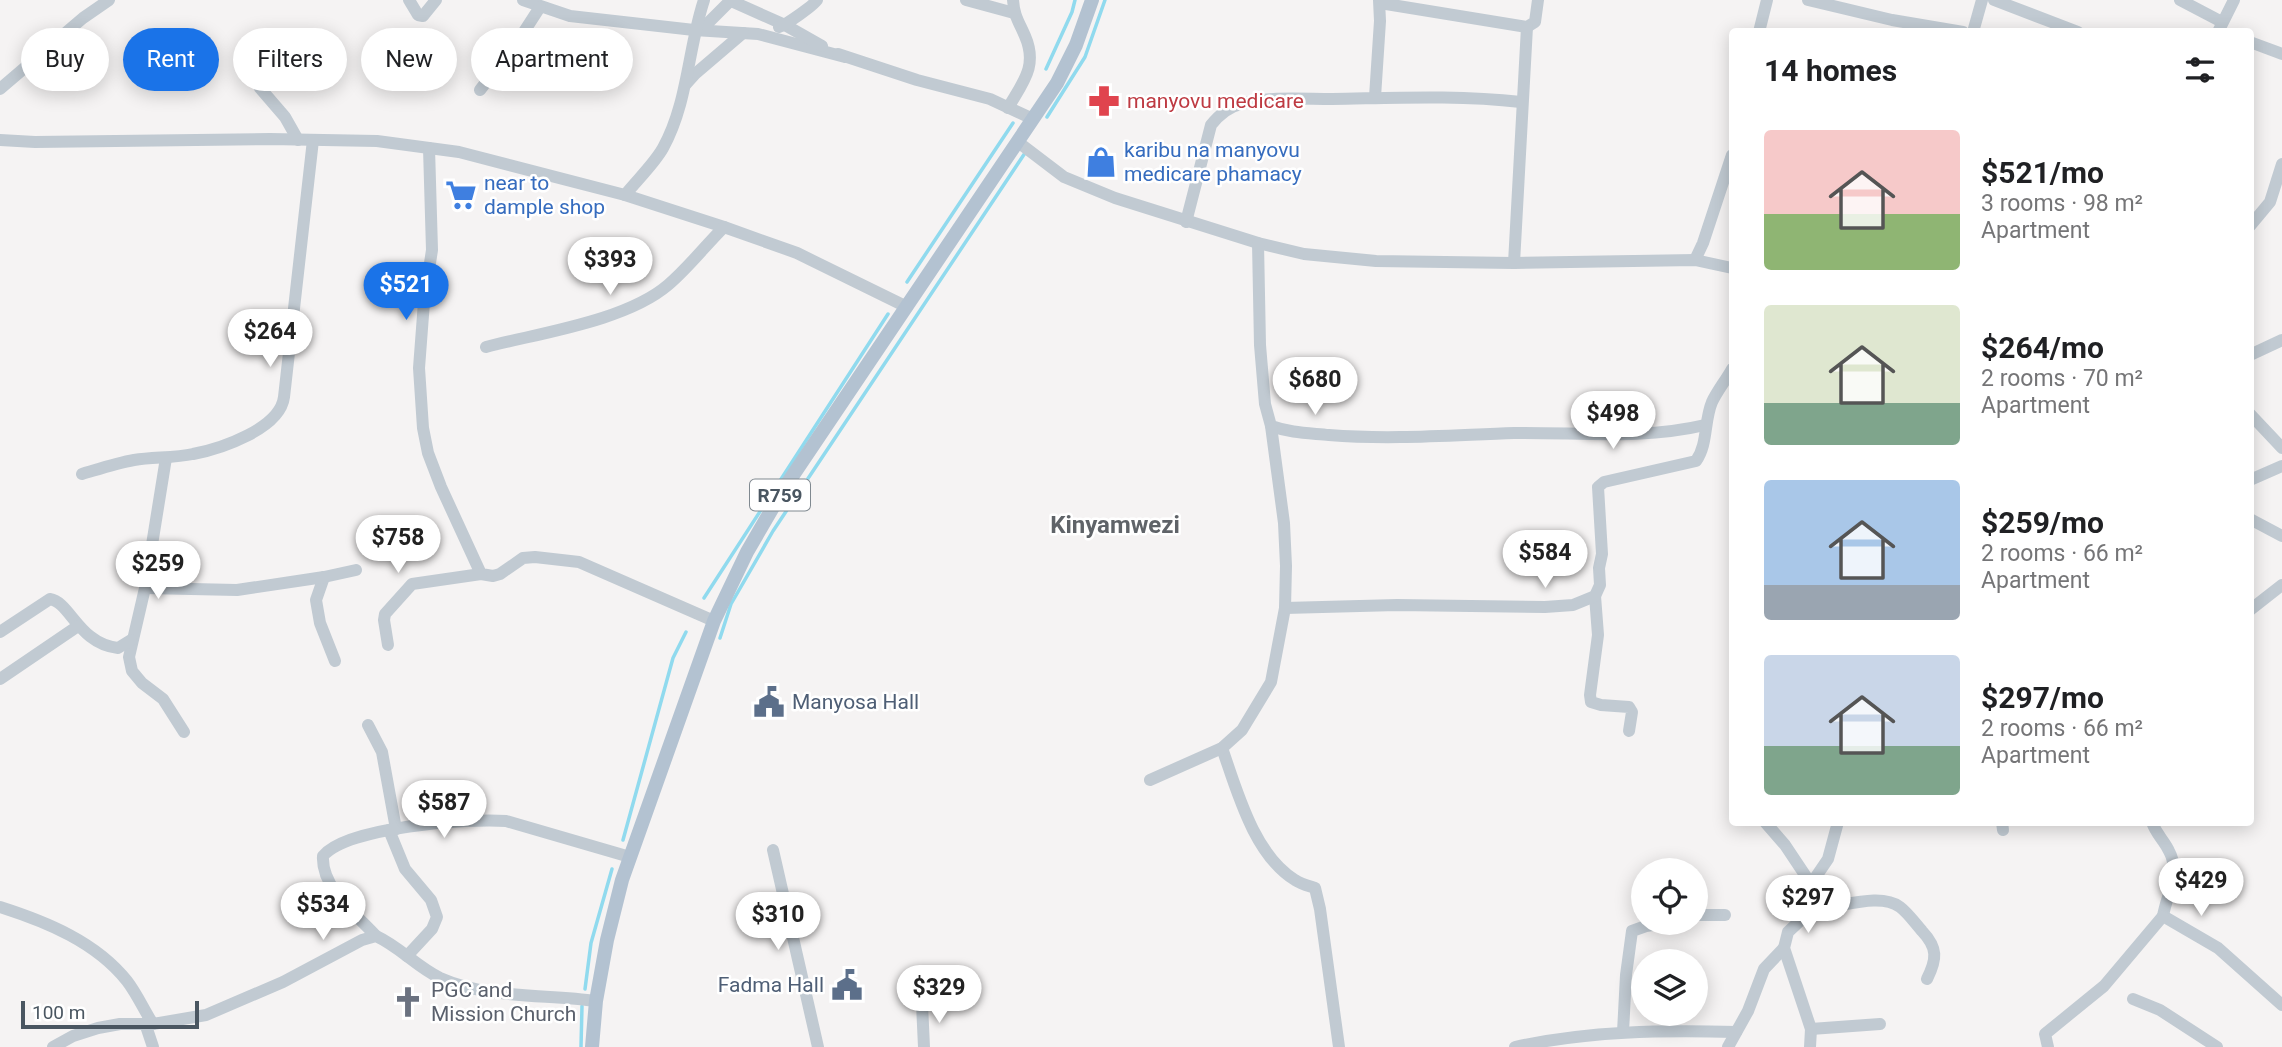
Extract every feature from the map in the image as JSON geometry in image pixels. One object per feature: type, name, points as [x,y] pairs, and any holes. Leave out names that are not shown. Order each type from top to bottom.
[{"type":"main road","name":"R759","points":[[592,1047],[596,1000],[607,940],[630,857],[714,621],[747,552],[783,490],[1057,83],[1072,54],[1092,0]]},
{"type":"street","points":[[0,89],[83,18],[109,0]]},
{"type":"street","points":[[409,0],[418,15],[423,16],[436,0]]},
{"type":"street","points":[[523,0],[570,16],[758,34],[990,99],[1033,119]]},
{"type":"street","points":[[625,195],[663,148],[686,84],[700,30],[704,0]]},
{"type":"street","points":[[700,30],[730,0],[845,57]]},
{"type":"street","points":[[758,34],[785,25],[801,12],[811,8],[817,0]]},
{"type":"street","points":[[966,0],[1014,7],[1032,60],[1027,75],[1008,108]]},
{"type":"street","points":[[1375,97],[1380,2],[1527,27],[1535,22],[1538,0]]},
{"type":"street","points":[[1760,28],[1766,0]]},
{"type":"street","points":[[1808,0],[1939,28]]},
{"type":"street","points":[[1994,0],[2068,28]]},
{"type":"street","points":[[2180,0],[2219,28]]},
{"type":"street","points":[[2220,28],[2234,0]]},
{"type":"street","points":[[1974,28],[1978,2]]},
{"type":"street","points":[[526,28],[540,6]]},
{"type":"street","points":[[1514,263],[1527,27]]},
{"type":"street","points":[[686,84],[743,33]]},
{"type":"street","points":[[2254,44],[2282,54]]},
{"type":"street","points":[[263,91],[285,117],[298,140]]},
{"type":"street","points":[[1186,222],[1211,125],[1227,110],[1239,104],[1264,100],[1375,97],[1469,97],[1521,102]]},
{"type":"street","points":[[0,140],[377,141],[459,152],[625,195],[724,227],[797,254],[907,307]]},
{"type":"street","points":[[82,474],[134,460],[196,454],[248,435],[274,418],[282,407],[313,140]]},
{"type":"street","points":[[1018,142],[1064,177],[1115,198],[1186,222],[1304,254],[1376,261],[1514,263],[1695,260],[1729,267]]},
{"type":"street","points":[[429,148],[432,250],[424,302],[419,368],[423,428],[428,453],[441,487],[481,574]]},
{"type":"street","points":[[1695,260],[1729,164]]},
{"type":"street","points":[[2254,221],[2270,202],[2282,164]]},
{"type":"street","points":[[486,347],[596,319],[637,304],[667,286],[724,227]]},
{"type":"street","points":[[1150,780],[1222,748],[1242,730],[1272,682],[1285,608],[1286,566],[1284,523],[1271,426],[1265,404],[1256,267],[1258,243]]},
{"type":"street","points":[[2254,353],[2282,340]]},
{"type":"street","points":[[1629,731],[1632,712],[1629,707],[1591,702],[1590,695],[1598,635],[1595,596],[1600,585],[1602,554],[1598,488],[1604,482],[1696,461],[1702,452],[1705,425],[1712,402],[1729,374]]},
{"type":"street","points":[[2254,418],[2282,447]]},
{"type":"street","points":[[1271,426],[1284,431],[1356,437],[1427,438],[1516,433],[1657,434],[1705,425]]},
{"type":"street","points":[[166,458],[145,587],[129,657],[132,671],[142,683],[163,699],[184,732]]},
{"type":"street","points":[[2254,478],[2282,466]]},
{"type":"street","points":[[2254,521],[2282,537]]},
{"type":"street","points":[[388,645],[385,614],[412,584],[481,574],[493,576],[523,558],[535,557],[579,562],[714,621]]},
{"type":"street","points":[[145,587],[237,590],[356,570]]},
{"type":"street","points":[[324,577],[316,600],[320,623],[335,662]]},
{"type":"street","points":[[2254,607],[2282,586]]},
{"type":"street","points":[[1285,608],[1396,605],[1545,607],[1573,605],[1595,596]]},
{"type":"street","points":[[0,632],[50,599],[57,600],[78,626],[93,639],[110,648],[118,648],[131,640]]},
{"type":"street","points":[[0,680],[78,626]]},
{"type":"street","points":[[368,725],[382,752],[393,830],[405,869],[431,900],[437,917],[432,929],[407,956]]},
{"type":"street","points":[[1222,748],[1255,834],[1266,851],[1295,880],[1315,888],[1339,1047]]},
{"type":"street","points":[[596,1000],[464,987],[438,977],[393,944],[376,936],[331,886],[322,863],[323,856],[335,846],[393,830],[466,821],[506,821],[630,857]]},
{"type":"street","points":[[1768,826],[1811,884]]},
{"type":"street","points":[[1810,1047],[1811,1029],[1784,948],[1787,932],[1809,909],[1811,884],[1828,859],[1837,826]]},
{"type":"street","points":[[2048,1047],[2045,1034],[2104,986],[2163,916],[2175,867],[2169,849],[2153,826]]},
{"type":"street","points":[[773,850],[818,1047]]},
{"type":"street","points":[[1809,909],[1828,909],[1880,901],[1900,907],[1933,944],[1935,963],[1927,979]]},
{"type":"street","points":[[0,907],[75,937],[106,960],[128,982],[149,1024],[153,1047]]},
{"type":"street","points":[[1708,915],[1725,915]]},
{"type":"street","points":[[2163,916],[2218,948],[2282,1005]]},
{"type":"street","points":[[1623,1032],[1631,935]]},
{"type":"street","points":[[53,1047],[73,1036],[98,1028],[120,1024],[149,1024],[206,1014],[241,1002],[362,940],[376,936]]},
{"type":"street","points":[[1728,1047],[1755,994],[1763,970],[1784,948]]},
{"type":"street","points":[[2133,999],[2160,1010],[2217,1047]]},
{"type":"street","points":[[922,1004],[924,1047]]},
{"type":"street","points":[[1811,1029],[1880,1024]]},
{"type":"street","points":[[1515,1047],[1623,1032],[1736,1032]]},
{"type":"waterway","points":[[1046,69],[1075,0]]},
{"type":"waterway","points":[[1047,117],[1085,57],[1105,0]]},
{"type":"waterway","points":[[907,282],[1013,123]]},
{"type":"waterway","points":[[720,638],[731,604],[773,531],[1025,153]]},
{"type":"waterway","points":[[704,598],[888,314]]},
{"type":"waterway","points":[[623,840],[673,658],[686,632]]},
{"type":"waterway","points":[[585,989],[591,943],[612,869]]},
{"type":"waterway","points":[[581,1047],[582,1006]]},
{"type":"place","name":"manyovu medicare","points":[[1104,101]]},
{"type":"place","name":"karibu na manyovu medicare phamacy","points":[[1101,162]]},
{"type":"place","name":"near to dample shop","points":[[461,195]]},
{"type":"place","name":"Manyosa Hall","points":[[769,702]]},
{"type":"place","name":"Fadma Hall","points":[[847,985]]},
{"type":"place","name":"PGC and Mission Church","points":[[408,1002]]},
{"type":"district","name":"Kinyamwezi","points":[[1115,525]]}]
